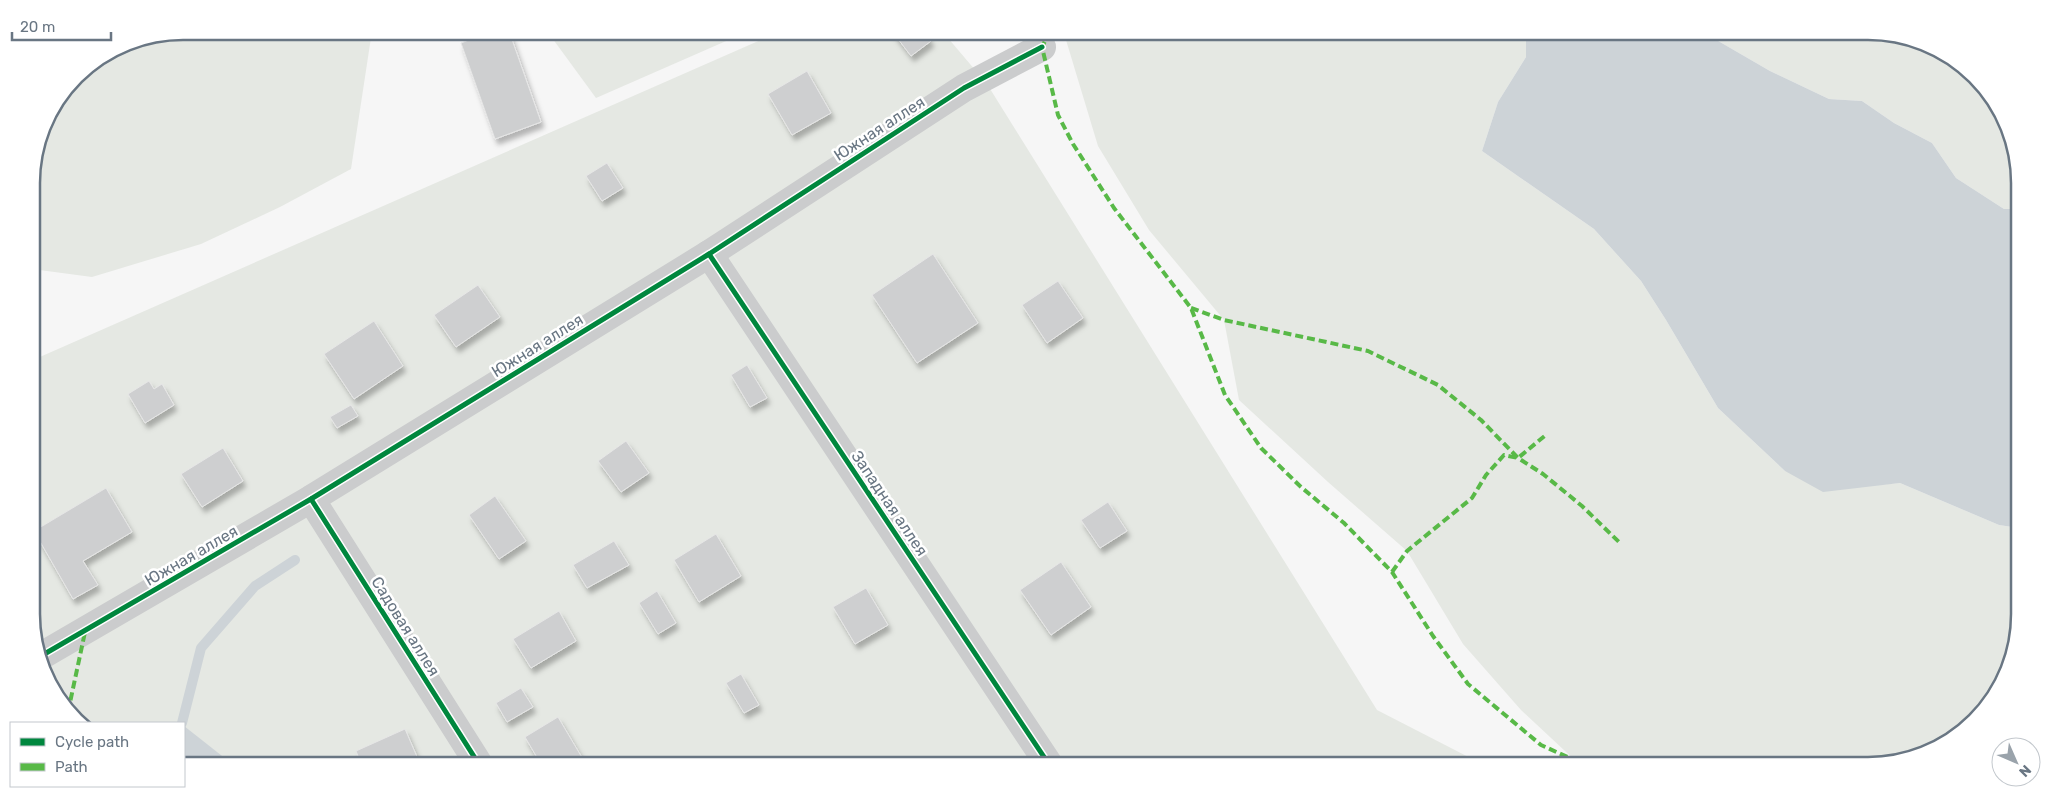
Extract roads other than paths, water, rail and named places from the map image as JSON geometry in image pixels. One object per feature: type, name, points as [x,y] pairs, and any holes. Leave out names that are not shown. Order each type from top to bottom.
[{"type":"street","name":"Южная аллея","points":[[46,653],[85,632],[311,499],[709,254],[964,88],[1042,47]]},
{"type":"street","name":"Западная аллея","points":[[709,254],[1044,757]]},
{"type":"street","name":"Садовая аллея","points":[[311,499],[474,757]]},
{"type":"waterway","points":[[182,722],[201,648],[255,586],[295,560]]}]
